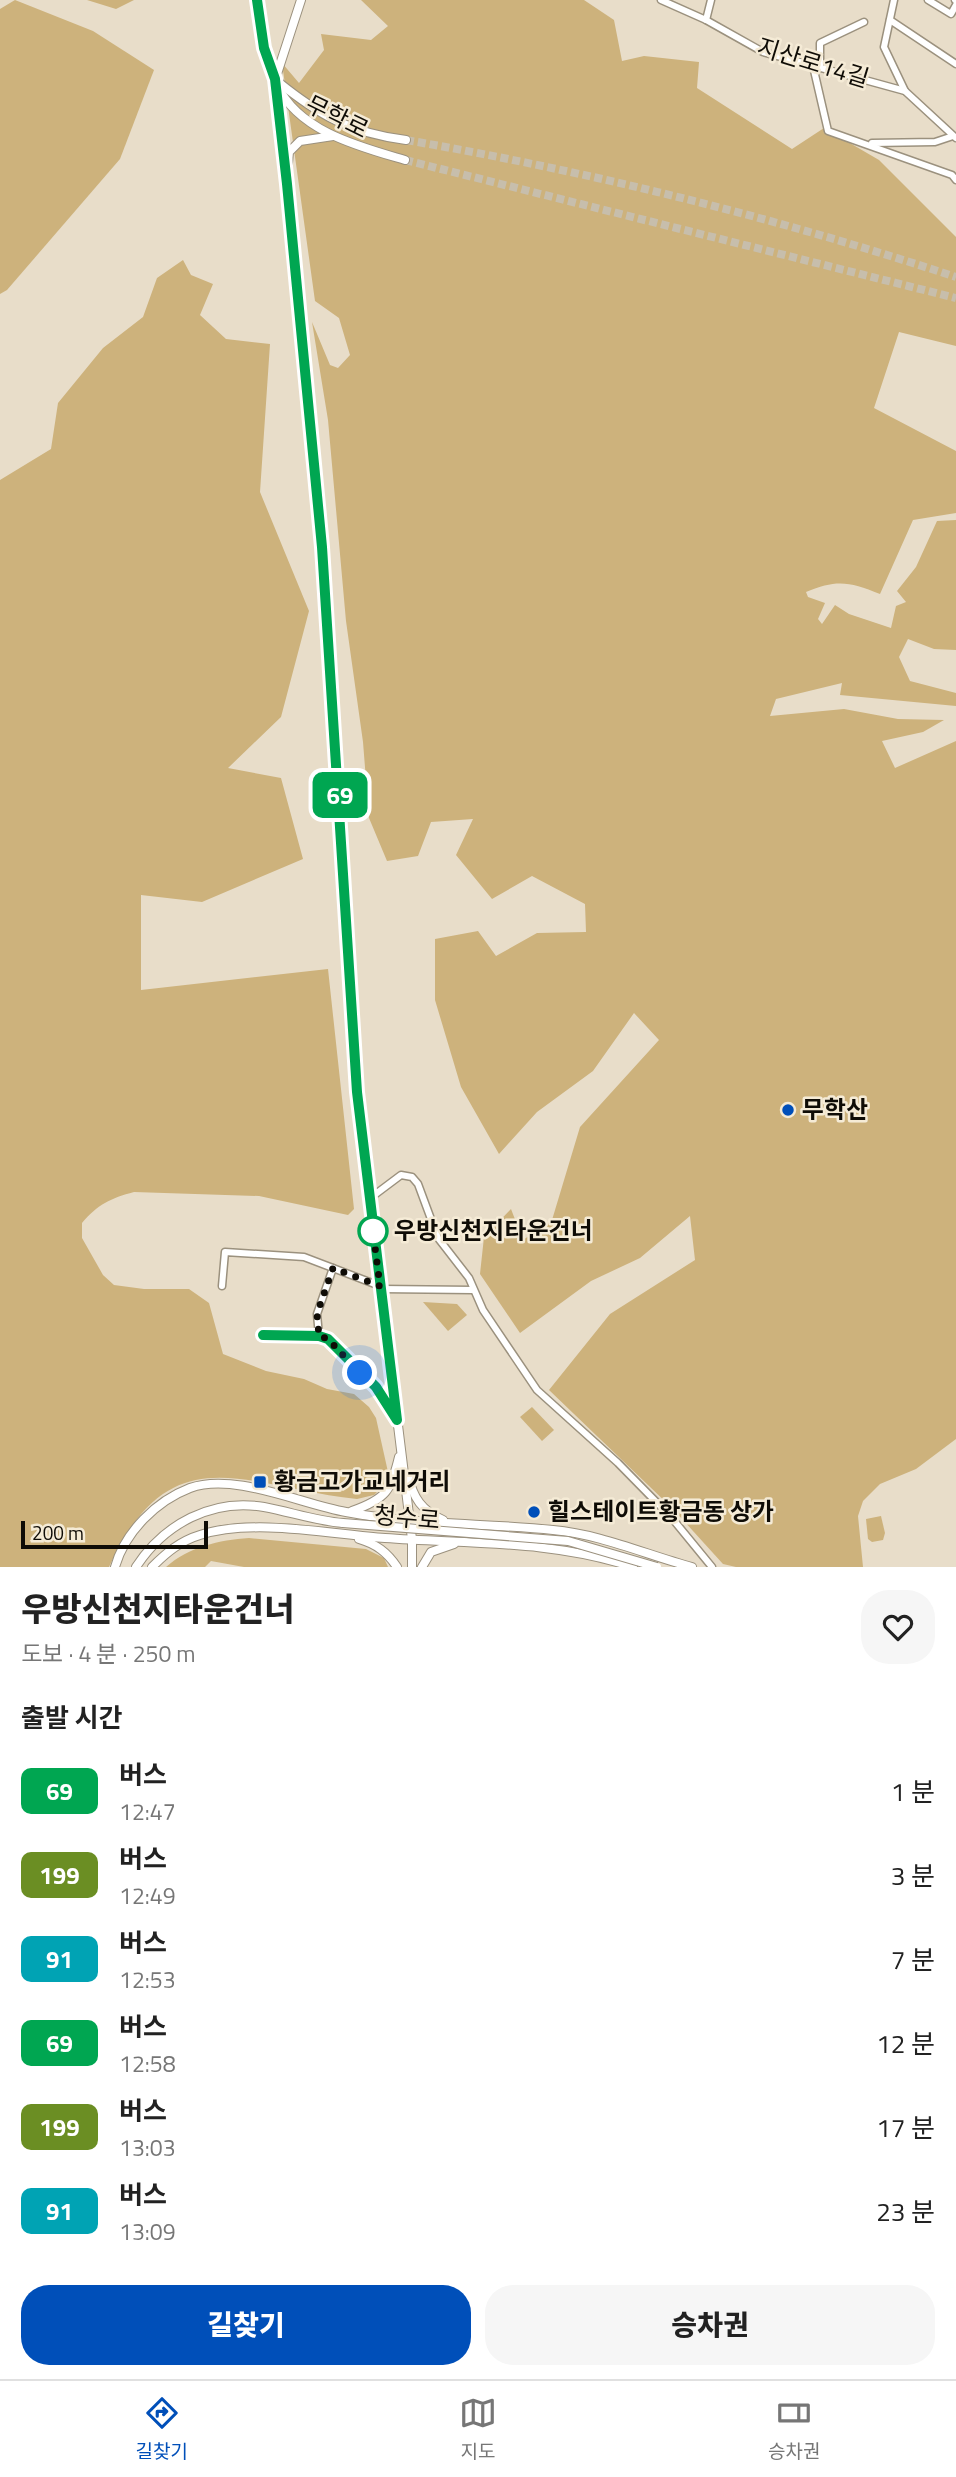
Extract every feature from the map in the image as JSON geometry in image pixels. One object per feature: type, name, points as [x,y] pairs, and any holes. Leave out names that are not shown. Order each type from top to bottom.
[{"type":"main road","points":[[257,0],[264,48],[275,79],[280,91],[301,114],[336,136],[405,160]]},
{"type":"main road","points":[[301,0],[275,79],[322,547],[357,1092],[368,1199],[412,1539],[412,1567]]},
{"type":"main road","name":"무학로","points":[[275,79],[339,123],[369,135],[406,140]]},
{"type":"main road","points":[[287,184],[289,152],[300,141],[336,136]]},
{"type":"main road","points":[[348,1513],[378,1501],[386,1493],[401,1450]]},
{"type":"main road","points":[[401,1450],[418,1503],[429,1514],[470,1523]]},
{"type":"main road","name":"청수로","points":[[115,1567],[132,1532],[148,1516],[191,1488],[222,1483],[254,1487],[284,1498],[348,1513],[556,1530],[692,1567]]},
{"type":"main road","name":"청수로","points":[[136,1567],[173,1527],[190,1517],[219,1508],[264,1507],[343,1523],[568,1541],[657,1567]]},
{"type":"main road","points":[[366,1536],[375,1534],[379,1527],[377,1518],[372,1515]]},
{"type":"main road","points":[[422,1567],[431,1552],[440,1547],[471,1542],[463,1532],[470,1523]]},
{"type":"main road","name":"청수로","points":[[152,1567],[172,1548],[201,1535],[274,1528],[579,1552],[633,1567]]},
{"type":"main road","points":[[346,1535],[374,1544],[389,1555],[397,1567]]},
{"type":"street","name":"지산로14길","points":[[661,0],[705,20],[763,52],[905,91],[955,137]]},
{"type":"street","points":[[705,20],[711,0]]},
{"type":"street","points":[[894,0],[884,47],[905,91]]},
{"type":"street","points":[[928,0],[951,14],[956,2]]},
{"type":"street","points":[[890,20],[956,64]]},
{"type":"street","points":[[864,22],[820,43],[816,67],[828,131],[954,177],[956,167]]},
{"type":"street","points":[[867,144],[935,142],[955,137]]},
{"type":"street","points":[[368,1199],[401,1175],[412,1177],[418,1184],[438,1238],[469,1278],[483,1310],[537,1390],[632,1477],[671,1517],[712,1567]]},
{"type":"street","points":[[222,1286],[225,1252],[304,1257],[380,1287],[473,1290]]},
{"type":"street","points":[[319,1336],[317,1314],[333,1268]]},
{"type":"street","points":[[263,1335],[319,1336],[328,1339],[376,1387],[397,1420]]},
{"type":"shaded area","points":[[15,0],[93,31],[154,70],[120,159],[7,290],[0,294],[0,9]]},
{"type":"shaded area","points":[[87,0],[134,0],[116,9]]},
{"type":"shaded area","points":[[361,0],[584,0],[614,20],[622,61],[644,56],[699,62],[697,88],[792,149],[824,128],[879,160],[956,237],[956,346],[899,332],[874,408],[956,451],[956,513],[913,520],[880,594],[843,584],[826,585],[806,592],[808,597],[825,603],[818,619],[822,624],[835,605],[849,614],[891,628],[896,606],[906,602],[897,591],[916,567],[937,521],[956,520],[956,650],[934,649],[908,639],[899,657],[910,681],[956,693],[956,706],[840,695],[842,683],[776,699],[770,716],[844,709],[898,719],[944,720],[923,732],[882,741],[895,768],[956,741],[956,1439],[916,1469],[880,1484],[863,1501],[858,1516],[863,1567],[736,1567],[723,1564],[673,1509],[549,1390],[610,1314],[695,1260],[690,1216],[640,1258],[591,1281],[520,1333],[480,1274],[484,1237],[511,1209],[523,1240],[552,1220],[580,1127],[659,1040],[634,1013],[593,1071],[537,1112],[499,1154],[461,1087],[435,1000],[435,939],[478,931],[496,956],[537,933],[586,932],[585,904],[532,876],[492,899],[456,855],[473,819],[431,822],[418,856],[387,861],[369,818],[363,742],[346,621],[328,420],[312,322],[330,365],[338,368],[350,355],[339,318],[315,301],[282,63],[299,83],[324,50],[321,34],[371,40],[388,26]]},
{"type":"shaded area","points":[[183,260],[191,275],[213,284],[200,315],[226,339],[270,344],[260,492],[309,611],[281,717],[228,768],[281,778],[303,859],[202,902],[141,895],[141,990],[328,969],[354,1209],[348,1215],[259,1196],[134,1192],[111,1200],[93,1211],[82,1223],[82,1238],[103,1275],[114,1285],[144,1289],[189,1289],[209,1303],[223,1354],[266,1371],[354,1394],[369,1407],[376,1418],[388,1472],[384,1485],[374,1495],[357,1499],[245,1480],[214,1478],[185,1483],[158,1498],[133,1525],[109,1567],[0,1567],[0,480],[51,449],[58,403],[103,348],[143,317],[157,278]]},
{"type":"shaded area","points":[[423,1302],[457,1304],[467,1315],[448,1331]]},
{"type":"shaded area","points":[[532,1407],[554,1430],[542,1441],[520,1417]]},
{"type":"shaded area","points":[[881,1516],[885,1533],[883,1540],[872,1542],[868,1539],[866,1519]]},
{"type":"shaded area","points":[[249,1538],[366,1549],[384,1558],[388,1567],[244,1567],[211,1561],[205,1567],[166,1567],[184,1554],[205,1546]]},
{"type":"tunnel","points":[[406,140],[684,198],[821,235],[956,277]]},
{"type":"tunnel","points":[[405,160],[956,298]]},
{"type":"bus line","name":"69","points":[[257,0],[264,48],[275,79],[287,184],[322,547],[341,809],[357,1092],[397,1420],[376,1387],[328,1339],[319,1336],[263,1335]]},
{"type":"place","name":"무학산","points":[[788,1110]]},
{"type":"place","name":"우방신천지타운건너","points":[[373,1231]]},
{"type":"place","name":"황금고가교네거리","points":[[260,1482]]},
{"type":"place","name":"힐스테이트황금동 상가","points":[[534,1512]]},
{"type":"route","points":[[360,1373],[328,1339],[319,1336],[317,1314],[333,1268],[380,1286],[373,1231]]}]
